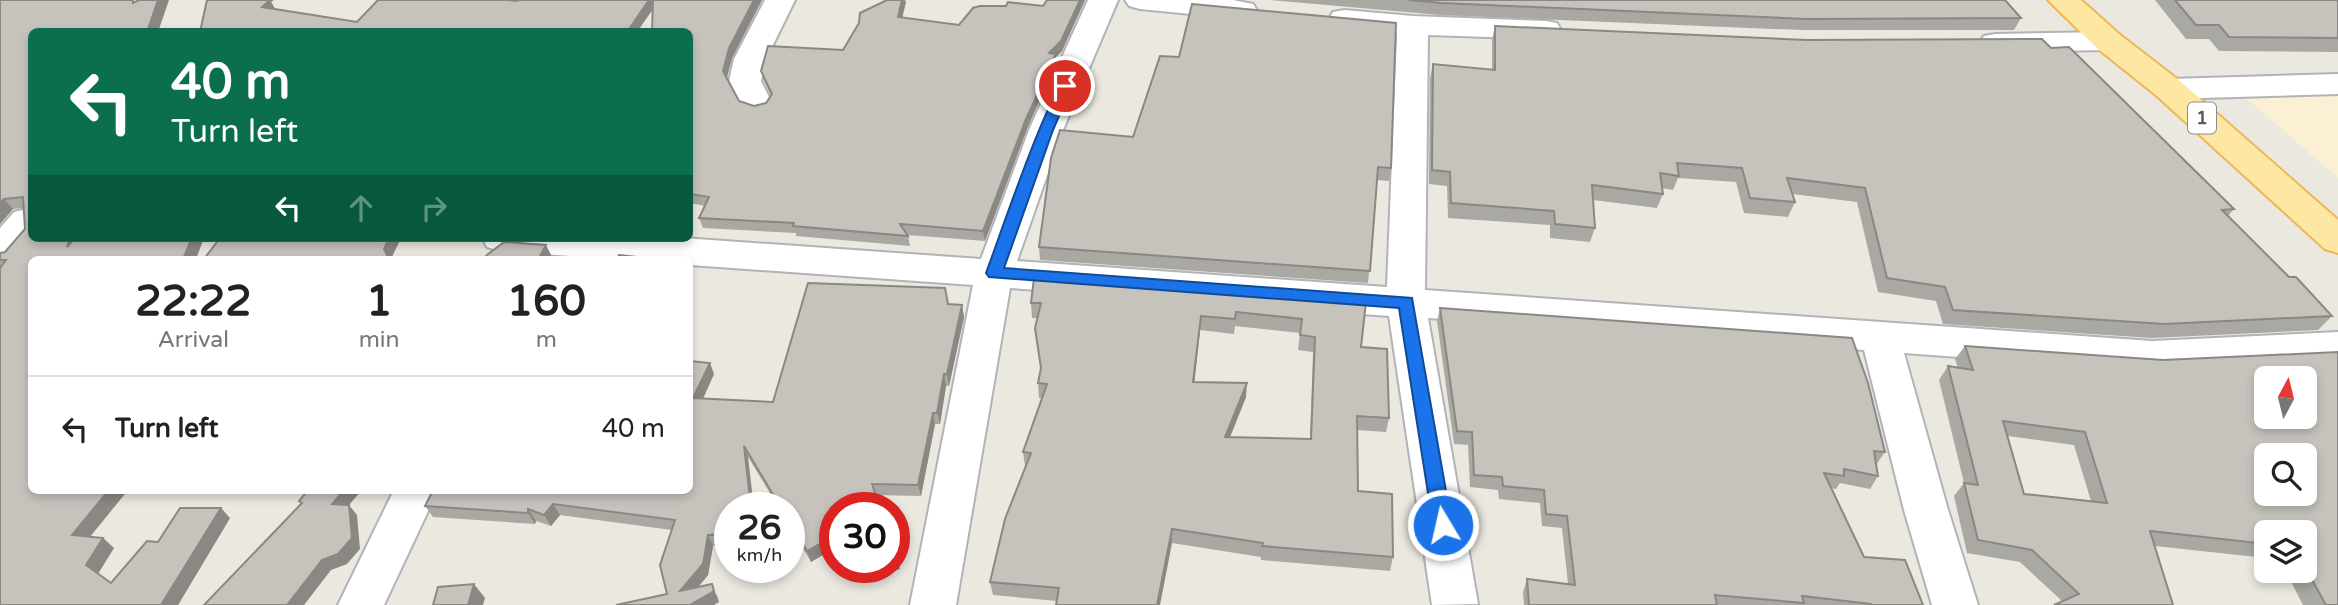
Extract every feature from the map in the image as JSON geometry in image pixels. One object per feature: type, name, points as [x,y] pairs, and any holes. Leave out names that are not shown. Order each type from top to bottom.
[{"type":"main road","name":"1","points":[[2063,0],[2108,41],[2169,89],[2338,240]]},
{"type":"street","points":[[756,103],[745,81],[750,59],[780,0]]},
{"type":"street","points":[[933,605],[994,273],[1046,130],[1103,0]]},
{"type":"street","points":[[1140,0],[1273,13]]},
{"type":"street","points":[[1313,17],[1413,25],[1578,31]]},
{"type":"street","points":[[1413,25],[1406,303],[1455,604]]},
{"type":"street","points":[[1966,43],[2108,41]]},
{"type":"street","points":[[2169,89],[2338,84]]},
{"type":"street","points":[[0,251],[20,221]]},
{"type":"street","points":[[517,242],[556,251],[656,256]]},
{"type":"street","points":[[693,258],[994,273],[2152,356],[2338,347]]},
{"type":"street","points":[[1880,336],[1926,510],[1955,605]]},
{"type":"street","points":[[360,605],[414,494]]},
{"type":"shaded area","points":[[2338,94],[2338,178],[2244,96]]},
{"type":"building","points":[[0,0],[133,0],[133,3],[139,0],[158,0],[148,28],[28,28],[28,242],[69,242],[67,247],[71,242],[190,242],[184,256],[28,256],[28,494],[106,494],[72,535],[103,538],[86,565],[111,583],[147,541],[158,542],[180,508],[221,508],[161,605],[0,605],[0,268],[6,260],[0,260],[0,253],[5,252],[25,229],[23,197],[4,199],[0,203]]},
{"type":"building","points":[[207,0],[270,0],[262,7],[357,22],[378,0],[649,0],[630,28],[201,28]]},
{"type":"building","points":[[653,0],[754,0],[729,48],[723,71],[739,101],[754,106],[766,103],[772,94],[761,71],[768,46],[843,50],[859,23],[860,13],[887,0],[902,0],[898,17],[959,25],[973,8],[980,6],[1006,6],[1008,2],[1043,6],[1047,0],[1080,0],[1061,41],[1049,53],[1056,54],[1026,119],[983,231],[900,224],[908,236],[793,226],[794,223],[699,218],[709,197],[693,194],[693,28],[652,28]]},
{"type":"building","points":[[1409,0],[2005,0],[2021,18],[1806,19]]},
{"type":"building","points":[[2175,0],[2338,0],[2338,38],[2229,37],[2219,25],[2196,25]]},
{"type":"building","points":[[1192,4],[1396,23],[1391,168],[1378,167],[1370,271],[1039,247],[1051,158],[1060,130],[1133,137],[1160,56],[1179,57]]},
{"type":"building","points":[[1495,26],[1807,40],[2042,39],[2051,48],[2069,47],[2234,209],[2222,210],[2289,277],[2296,277],[2332,316],[2164,324],[1953,310],[1945,287],[1887,278],[1865,188],[1787,178],[1795,202],[1750,198],[1742,168],[1677,163],[1679,176],[1660,173],[1663,194],[1592,185],[1595,228],[1555,224],[1554,211],[1451,203],[1450,172],[1432,170],[1433,64],[1495,70]]},
{"type":"building","points":[[217,242],[387,242],[384,249],[388,256],[206,256]]},
{"type":"building","points":[[504,242],[546,245],[540,256],[487,255]]},
{"type":"building","points":[[1034,278],[1366,302],[1361,347],[1387,349],[1389,418],[1357,416],[1358,491],[1392,494],[1393,557],[1262,546],[1263,543],[1172,529],[1157,605],[1056,605],[1059,588],[990,582],[1005,519],[1031,453],[1023,452],[1047,384],[1038,383],[1041,368],[1035,328],[1041,303],[1031,303]],"holes":[[[1236,312],[1302,319],[1300,335],[1315,337],[1311,439],[1225,437],[1247,383],[1193,382],[1201,316],[1235,319]]]},
{"type":"building","points":[[808,283],[945,288],[948,304],[962,305],[937,413],[933,413],[918,485],[872,484],[875,492],[819,492],[819,544],[807,551],[805,492],[771,492],[744,446],[749,492],[714,492],[714,535],[708,535],[703,564],[680,591],[712,584],[714,591],[690,605],[616,605],[667,594],[660,565],[675,520],[553,504],[544,515],[528,509],[528,513],[425,506],[431,494],[693,494],[693,398],[773,402]]},
{"type":"building","points":[[1440,308],[1852,338],[1868,383],[1885,452],[1874,451],[1878,476],[1844,469],[1844,476],[1824,473],[1864,557],[1905,560],[1923,605],[1872,605],[1802,596],[1804,603],[1715,595],[1717,605],[1529,605],[1527,579],[1575,585],[1567,516],[1546,514],[1544,490],[1503,486],[1502,477],[1474,475],[1472,432],[1457,431]]},
{"type":"building","points":[[1965,346],[2163,360],[2338,352],[2338,605],[2326,605],[2314,583],[2317,583],[2317,520],[2254,520],[2254,543],[2150,531],[2173,605],[2054,605],[2079,594],[2032,550],[1978,540],[1964,483],[1978,485],[1948,366],[1973,370]],"holes":[[[2003,421],[2085,432],[2107,503],[2024,494]]]},
{"type":"building","points":[[693,361],[710,363],[693,398]]},
{"type":"building","points":[[305,494],[341,494],[332,504],[349,505],[352,538],[338,554],[322,560],[287,605],[204,605],[302,503],[299,501]]},
{"type":"building","points":[[474,584],[468,605],[433,605],[438,587]]},
{"type":"route","points":[[1065,86],[1046,130],[994,273],[1406,303],[1443,525]]}]
